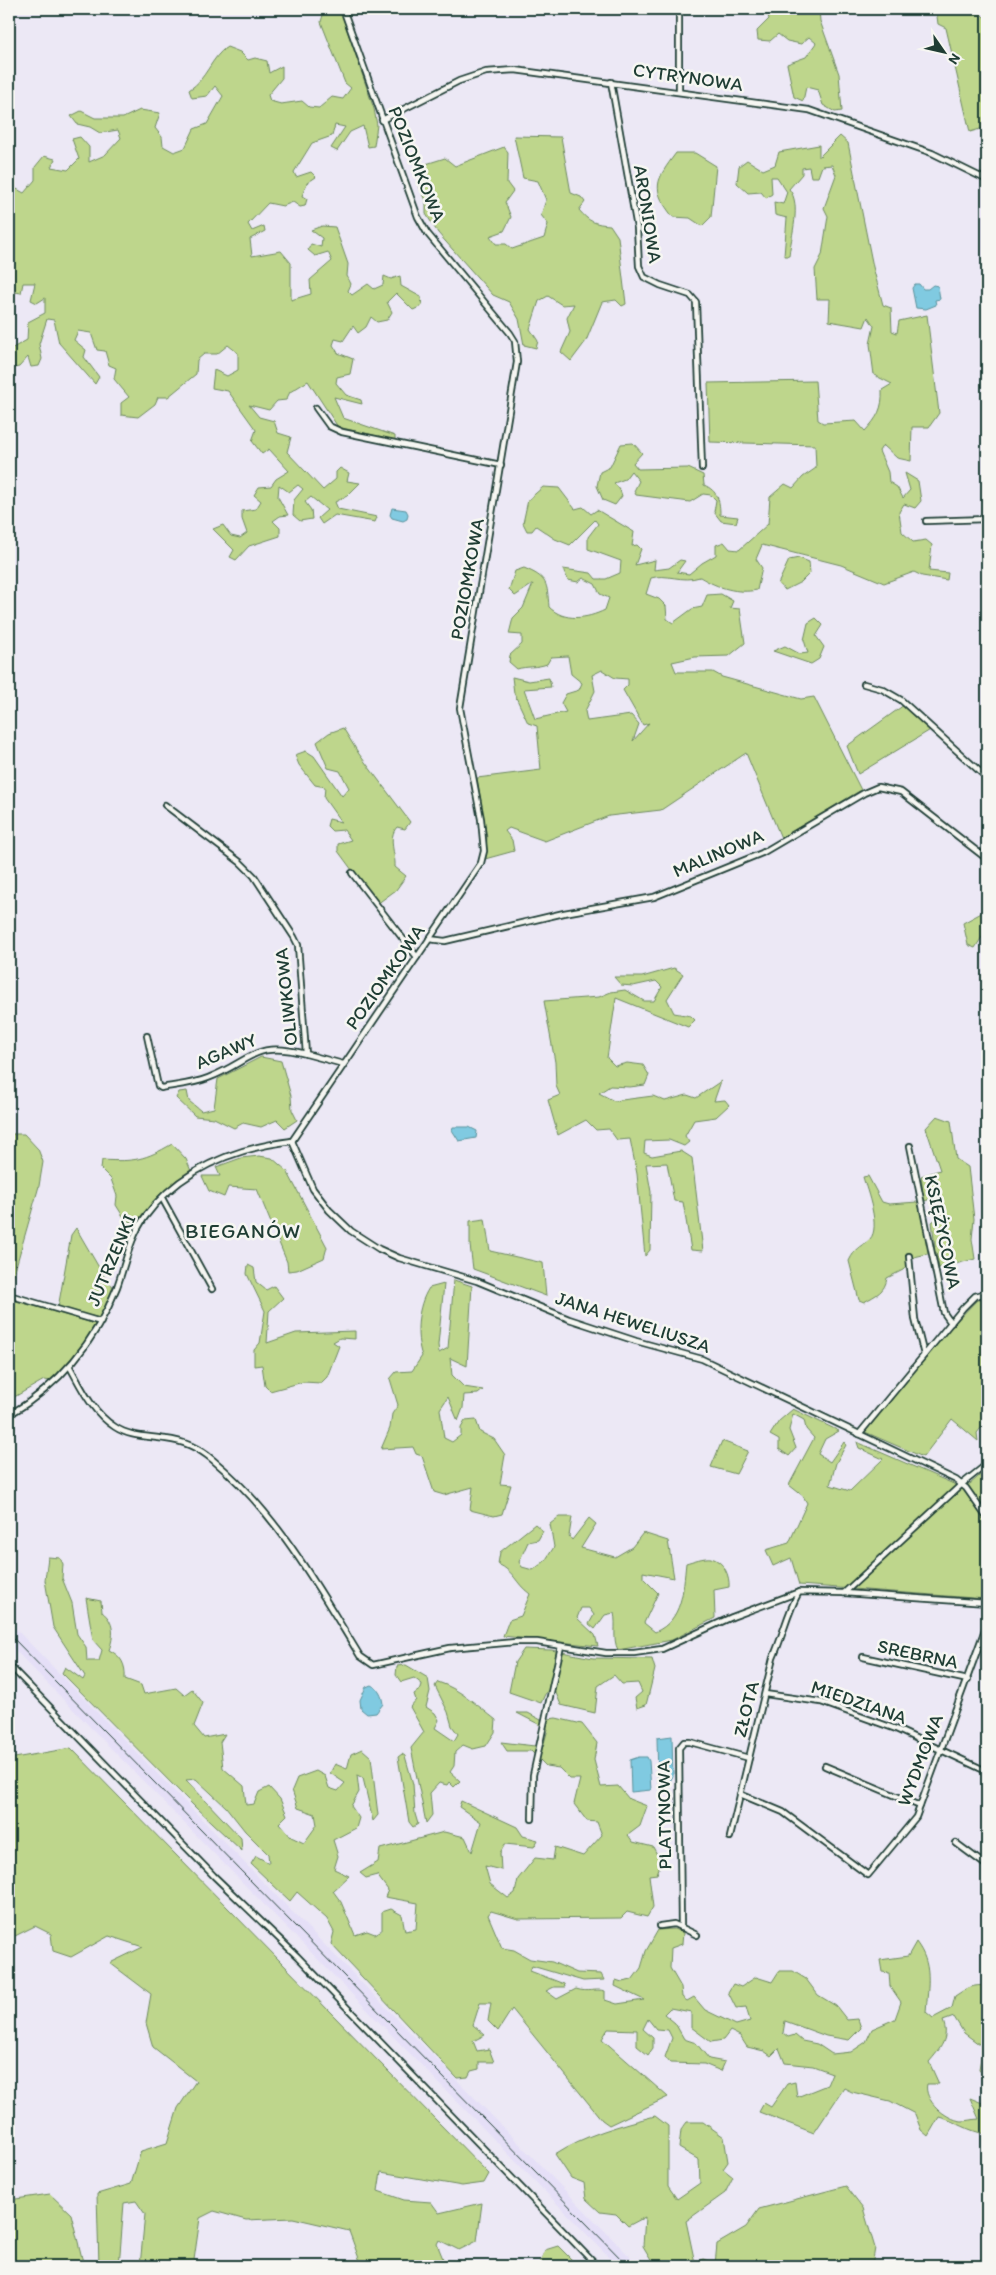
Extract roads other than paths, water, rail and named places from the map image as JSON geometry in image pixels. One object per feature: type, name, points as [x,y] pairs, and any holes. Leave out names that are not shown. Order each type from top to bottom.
[{"type":"street","name":"POZIOMKOWA","points":[[292,1141],[475,874],[484,851],[481,819],[460,708],[517,362],[515,341],[427,233],[418,217],[343,9]]},
{"type":"street","points":[[678,9],[679,91]]},
{"type":"street","name":"CYTRYNOWA","points":[[382,120],[459,80],[486,72],[515,70],[809,110],[932,153],[987,180]]},
{"type":"street","name":"ARONIOWA","points":[[610,82],[637,228],[639,266],[644,277],[660,285],[690,295],[696,302],[702,468]]},
{"type":"street","points":[[316,408],[329,426],[342,432],[501,465]]},
{"type":"street","points":[[926,522],[987,520]]},
{"type":"street","points":[[864,684],[892,694],[901,700],[987,778]]},
{"type":"street","name":"MALINOWA","points":[[429,939],[445,941],[564,913],[654,897],[762,853],[864,793],[878,787],[901,792],[987,859]]},
{"type":"street","name":"OLIWKOWA","points":[[165,804],[240,862],[254,876],[298,945],[306,1054],[344,1064]]},
{"type":"street","points":[[352,873],[417,957]]},
{"type":"street","name":"AGAWY","points":[[147,1036],[158,1086],[161,1088],[206,1079],[254,1053],[269,1049],[286,1049],[306,1054]]},
{"type":"street","name":"JUTRZENKI","points":[[9,1415],[45,1391],[70,1367],[101,1322],[117,1287],[139,1226],[162,1198],[194,1173],[221,1157],[255,1147],[292,1141]]},
{"type":"street","name":"JANA HEWELIUSZA","points":[[292,1141],[313,1189],[351,1232],[379,1250],[399,1258],[477,1281],[569,1319],[636,1341],[702,1359],[962,1484],[987,1518]]},
{"type":"street","name":"KSIĘŻYCOWA","points":[[910,1146],[944,1313],[951,1323]]},
{"type":"street","points":[[162,1198],[212,1289]]},
{"type":"street","points":[[908,1256],[915,1319],[924,1355]]},
{"type":"street","points":[[859,1434],[951,1323],[976,1296],[987,1293]]},
{"type":"street","points":[[9,1295],[101,1322]]},
{"type":"street","points":[[70,1367],[90,1401],[106,1421],[130,1434],[168,1439],[194,1446],[213,1460],[248,1492],[296,1551],[360,1656],[368,1663],[378,1665],[466,1646],[515,1642],[606,1653],[634,1653],[662,1649],[732,1617],[799,1592],[844,1593],[987,1603]]},
{"type":"street","points":[[844,1593],[962,1484],[987,1464]]},
{"type":"street","name":"ZŁOTA","points":[[730,1837],[773,1658],[782,1639],[791,1606],[799,1592]]},
{"type":"street","name":"WYDMOWA","points":[[740,1794],[783,1812],[868,1875],[916,1817],[968,1680],[987,1624]]},
{"type":"street","points":[[532,1819],[533,1775],[560,1646]]},
{"type":"street","name":"SREBRNA","points":[[863,1657],[968,1680]]},
{"type":"street","points":[[9,1665],[214,1876],[303,1963],[597,2266]]},
{"type":"street","name":"MIEDZIANA","points":[[765,1694],[821,1702],[941,1749],[984,1770]]},
{"type":"street","name":"PLATYNOWA","points":[[681,1928],[680,1746],[686,1741],[749,1758]]},
{"type":"street","points":[[825,1766],[920,1806]]},
{"type":"street","points":[[956,1843],[987,1866]]},
{"type":"street","points":[[660,1926],[674,1924],[696,1935]]},
{"type":"water","points":[[915,284],[919,284],[923,289],[928,289],[933,285],[938,286],[940,299],[935,300],[936,305],[926,309],[916,308],[912,288]]},
{"type":"water","points":[[392,508],[406,510],[408,514],[407,519],[403,521],[392,518],[390,515]]},
{"type":"water","points":[[453,1127],[469,1127],[477,1131],[476,1138],[459,1141],[452,1130]]},
{"type":"water","points":[[371,1685],[380,1693],[383,1704],[376,1713],[367,1714],[361,1709],[360,1700],[366,1687]]},
{"type":"water","points":[[672,1736],[673,1776],[670,1781],[658,1781],[657,1738]]},
{"type":"water","points":[[647,1757],[649,1761],[651,1790],[631,1792],[630,1760]]},
{"type":"railway","points":[[9,1634],[628,2266]]},
{"type":"district","name":"BIEGANÓW","points":[[243,1230]]}]
